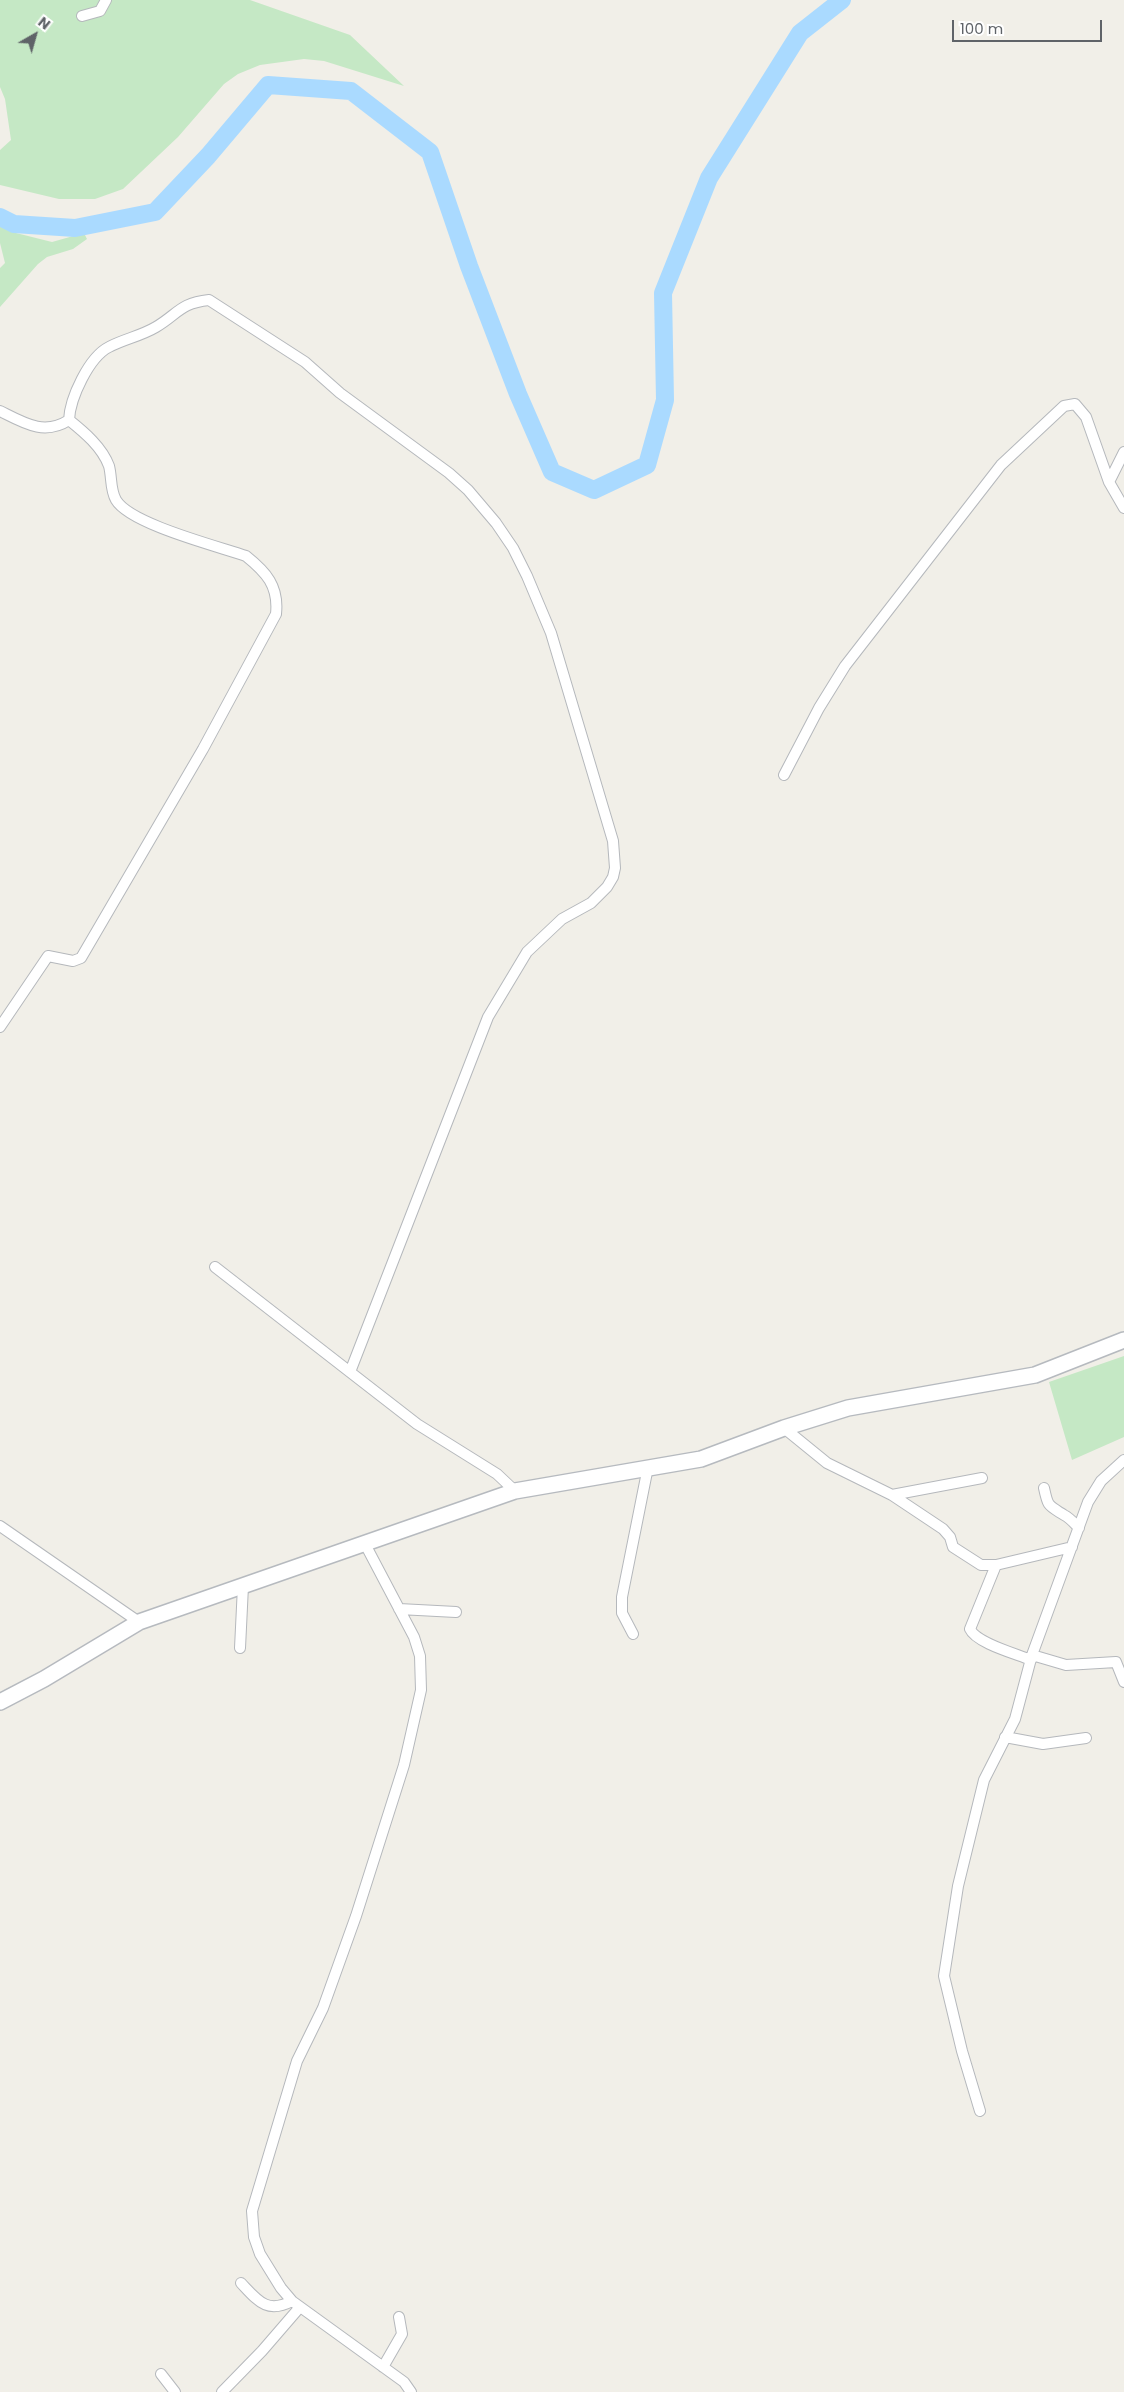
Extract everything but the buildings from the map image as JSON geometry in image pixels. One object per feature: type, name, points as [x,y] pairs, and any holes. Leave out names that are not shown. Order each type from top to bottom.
[{"type":"street","points":[[82,16],[100,11],[106,0]]},
{"type":"street","points":[[69,420],[70,408],[78,387],[102,351],[143,334],[165,322],[177,310],[194,302],[209,300],[216,302],[231,315],[305,362],[340,393],[462,484],[496,523],[513,548],[552,633],[608,822],[615,859],[613,878],[591,903],[562,919],[527,952],[488,1017],[350,1372]]},
{"type":"street","points":[[784,775],[819,708],[851,658],[1001,465],[1064,406],[1075,404],[1086,417],[1109,482],[1124,508]]},
{"type":"street","points":[[0,412],[38,427],[57,427],[69,420]]},
{"type":"street","points":[[0,1027],[48,956],[73,961],[81,958],[203,750],[276,614],[277,608],[275,589],[257,564],[246,556],[158,526],[123,508],[114,498],[106,461],[90,438],[69,420]]},
{"type":"street","points":[[1109,482],[1124,452]]},
{"type":"street","points":[[215,1267],[418,1424],[497,1474],[515,1491]]},
{"type":"street","points":[[0,1702],[44,1680],[139,1622],[515,1491],[701,1459],[784,1428],[848,1408],[1035,1375],[1124,1340]]},
{"type":"street","points":[[784,1428],[827,1463],[892,1495],[943,1529],[948,1533],[953,1547],[976,1562],[986,1566],[996,1565],[1072,1547]]},
{"type":"street","points":[[980,2112],[962,2051],[944,1969],[952,1933],[958,1886],[988,1770],[1015,1719],[1032,1657],[1079,1528],[1094,1491],[1101,1481],[1124,1460]]},
{"type":"street","points":[[633,1634],[622,1613],[622,1597],[648,1467]]},
{"type":"street","points":[[892,1495],[982,1478]]},
{"type":"street","points":[[1044,1488],[1048,1505],[1054,1511],[1064,1515],[1079,1528]]},
{"type":"street","points":[[0,1526],[139,1622]]},
{"type":"street","points":[[365,1544],[414,1637],[420,1656],[421,1690],[410,1743],[353,1925],[322,2008],[298,2061],[252,2211],[254,2237],[260,2254],[280,2288],[296,2304],[404,2382],[411,2392]]},
{"type":"street","points":[[996,1565],[970,1629],[972,1634],[986,1643],[1066,1665],[1116,1662],[1124,1682]]},
{"type":"street","points":[[240,1648],[244,1586]]},
{"type":"street","points":[[399,1609],[456,1612]]},
{"type":"street","points":[[1005,1737],[1043,1744],[1086,1738]]},
{"type":"street","points":[[241,2284],[259,2302],[265,2305],[281,2306],[296,2304]]},
{"type":"street","points":[[222,2392],[262,2351],[296,2304]]},
{"type":"street","points":[[383,2367],[400,2340],[402,2328],[399,2318]]},
{"type":"street","points":[[161,2374],[175,2392]]},
{"type":"green space","points":[[0,0],[250,0],[350,35],[404,86],[324,61],[304,59],[260,65],[238,74],[224,84],[178,137],[123,189],[95,199],[59,199],[0,185],[0,150],[11,140],[5,99],[0,87]]},
{"type":"green space","points":[[0,225],[16,233],[52,242],[84,233],[87,239],[73,249],[47,257],[38,264],[0,307],[0,268],[5,263],[0,243]]},
{"type":"green space","points":[[1124,1356],[1124,1437],[1072,1460],[1049,1382]]},
{"type":"waterway","points":[[0,217],[14,224],[75,228],[155,212],[208,156],[268,85],[351,91],[430,152],[469,266],[518,394],[552,472],[594,490],[647,465],[665,400],[663,293],[709,178],[800,33],[842,0]]}]
